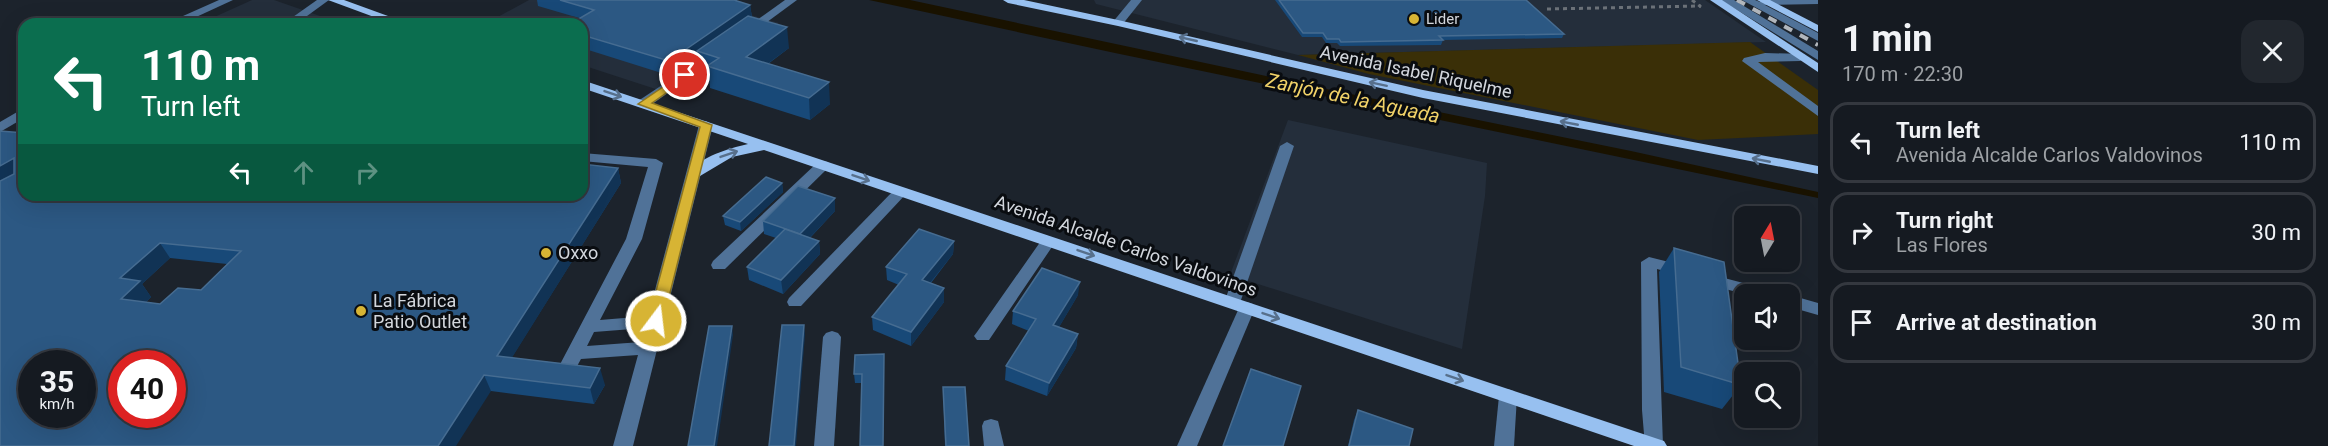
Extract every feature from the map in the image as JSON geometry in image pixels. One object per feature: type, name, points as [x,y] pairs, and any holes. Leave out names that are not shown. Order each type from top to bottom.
[{"type":"main road","points":[[333,0],[387,18]]},
{"type":"main road","name":"Avenida Isabel Riquelme","points":[[1008,0],[1118,23],[1423,94],[1818,171]]},
{"type":"main road","points":[[1715,0],[1818,68]]},
{"type":"main road","points":[[1763,1],[1818,29]]},
{"type":"main road","name":"Avenida Alcalde Carlos Valdovinos","points":[[588,86],[1655,446]]},
{"type":"main road","points":[[695,173],[724,155],[742,149],[767,146]]},
{"type":"street","points":[[185,18],[228,0]]},
{"type":"street","points":[[298,18],[324,0]]},
{"type":"street","points":[[644,104],[792,0]]},
{"type":"street","points":[[1118,23],[1137,0]]},
{"type":"street","points":[[1726,0],[1818,56]]},
{"type":"street","points":[[1747,0],[1818,38]]},
{"type":"street","points":[[1763,1],[1818,2]]},
{"type":"street","points":[[1800,57],[1765,57],[1748,61],[1818,112]]},
{"type":"street","points":[[0,113],[18,114]]},
{"type":"street","points":[[0,128],[18,117]]},
{"type":"street","points":[[623,446],[706,125]]},
{"type":"street","points":[[1187,446],[1239,305],[1287,146]]},
{"type":"street","points":[[565,372],[634,239],[656,163],[588,157]]},
{"type":"street","points":[[720,265],[823,165]]},
{"type":"street","points":[[795,302],[900,191]]},
{"type":"street","points":[[983,336],[1048,241]]},
{"type":"street","points":[[1655,446],[1651,411],[1648,262],[1734,286]]},
{"type":"street","points":[[1800,304],[1818,309]]},
{"type":"street","points":[[587,327],[656,321]]},
{"type":"street","points":[[824,446],[832,337]]},
{"type":"street","points":[[573,353],[649,348]]},
{"type":"street","points":[[1504,446],[1508,396]]},
{"type":"street","points":[[991,426],[994,446]]},
{"type":"path","points":[[1547,9],[1701,6]]},
{"type":"shaded area","points":[[252,0],[274,0],[326,18],[212,18]]},
{"type":"shaded area","points":[[529,0],[696,0],[779,23],[674,95],[588,67],[588,18],[496,18]]},
{"type":"shaded area","points":[[1094,0],[1705,0],[1766,42],[1298,55],[1096,4]]},
{"type":"shaded area","points":[[1750,42],[1818,90],[1818,134],[1698,140],[1369,74],[1298,55]]},
{"type":"shaded area","points":[[1288,120],[1487,163],[1485,196],[1462,349],[1230,275]]},
{"type":"water","name":"Zanjón de la Aguada","points":[[869,0],[910,0],[1631,151],[1818,192],[1818,198],[1115,53]]},
{"type":"building","points":[[560,0],[734,0],[750,5],[669,61],[588,37],[588,18],[580,18],[594,10]]},
{"type":"building","name":"Lider","points":[[1279,0],[1526,0],[1564,34],[1439,36],[1443,40],[1341,42],[1339,39],[1327,39],[1323,33],[1303,33]]},
{"type":"building","points":[[748,16],[787,27],[746,57],[829,82],[809,98],[707,66],[719,58],[697,51]]},
{"type":"building","name":"La Fábrica Patio Outlet","points":[[0,131],[18,132],[18,201],[588,201],[588,165],[618,168],[497,356],[600,368],[590,388],[484,375],[438,446],[0,446],[0,181],[14,174],[14,158],[0,166]],"holes":[[[160,243],[241,251],[201,290],[178,288],[160,304],[121,299],[140,281],[120,278]]]},
{"type":"building","points":[[766,177],[782,183],[740,222],[723,216]]},
{"type":"building","points":[[798,186],[835,198],[800,234],[763,221]]},
{"type":"building","points":[[785,229],[819,241],[781,280],[747,267]]},
{"type":"building","points":[[919,229],[954,241],[922,280],[944,288],[911,332],[872,317],[907,274],[886,267]]},
{"type":"building","points":[[1674,248],[1724,262],[1734,350],[1736,350],[1738,362],[1734,362],[1734,383],[1681,367]]},
{"type":"building","points":[[1042,268],[1080,282],[1053,325],[1078,334],[1049,383],[1006,366],[1036,319],[1013,311]]},
{"type":"building","points":[[782,325],[804,325],[794,446],[769,446]]},
{"type":"building","points":[[709,326],[732,326],[714,446],[688,446]]},
{"type":"building","points":[[884,354],[883,446],[860,446],[862,374],[854,374],[855,355]]},
{"type":"building","points":[[1251,369],[1301,386],[1283,446],[1223,446]]},
{"type":"building","points":[[943,387],[965,387],[969,446],[946,446]]},
{"type":"building","points":[[1358,410],[1413,429],[1409,446],[1349,446]]},
{"type":"railway","points":[[1737,0],[1818,45]]},
{"type":"place","name":"Lider","points":[[1414,19]]},
{"type":"place","name":"Oxxo","points":[[546,253]]},
{"type":"place","name":"La Fábrica Patio Outlet","points":[[361,311]]},
{"type":"route","points":[[656,321],[706,125],[644,104],[685,75]]}]
